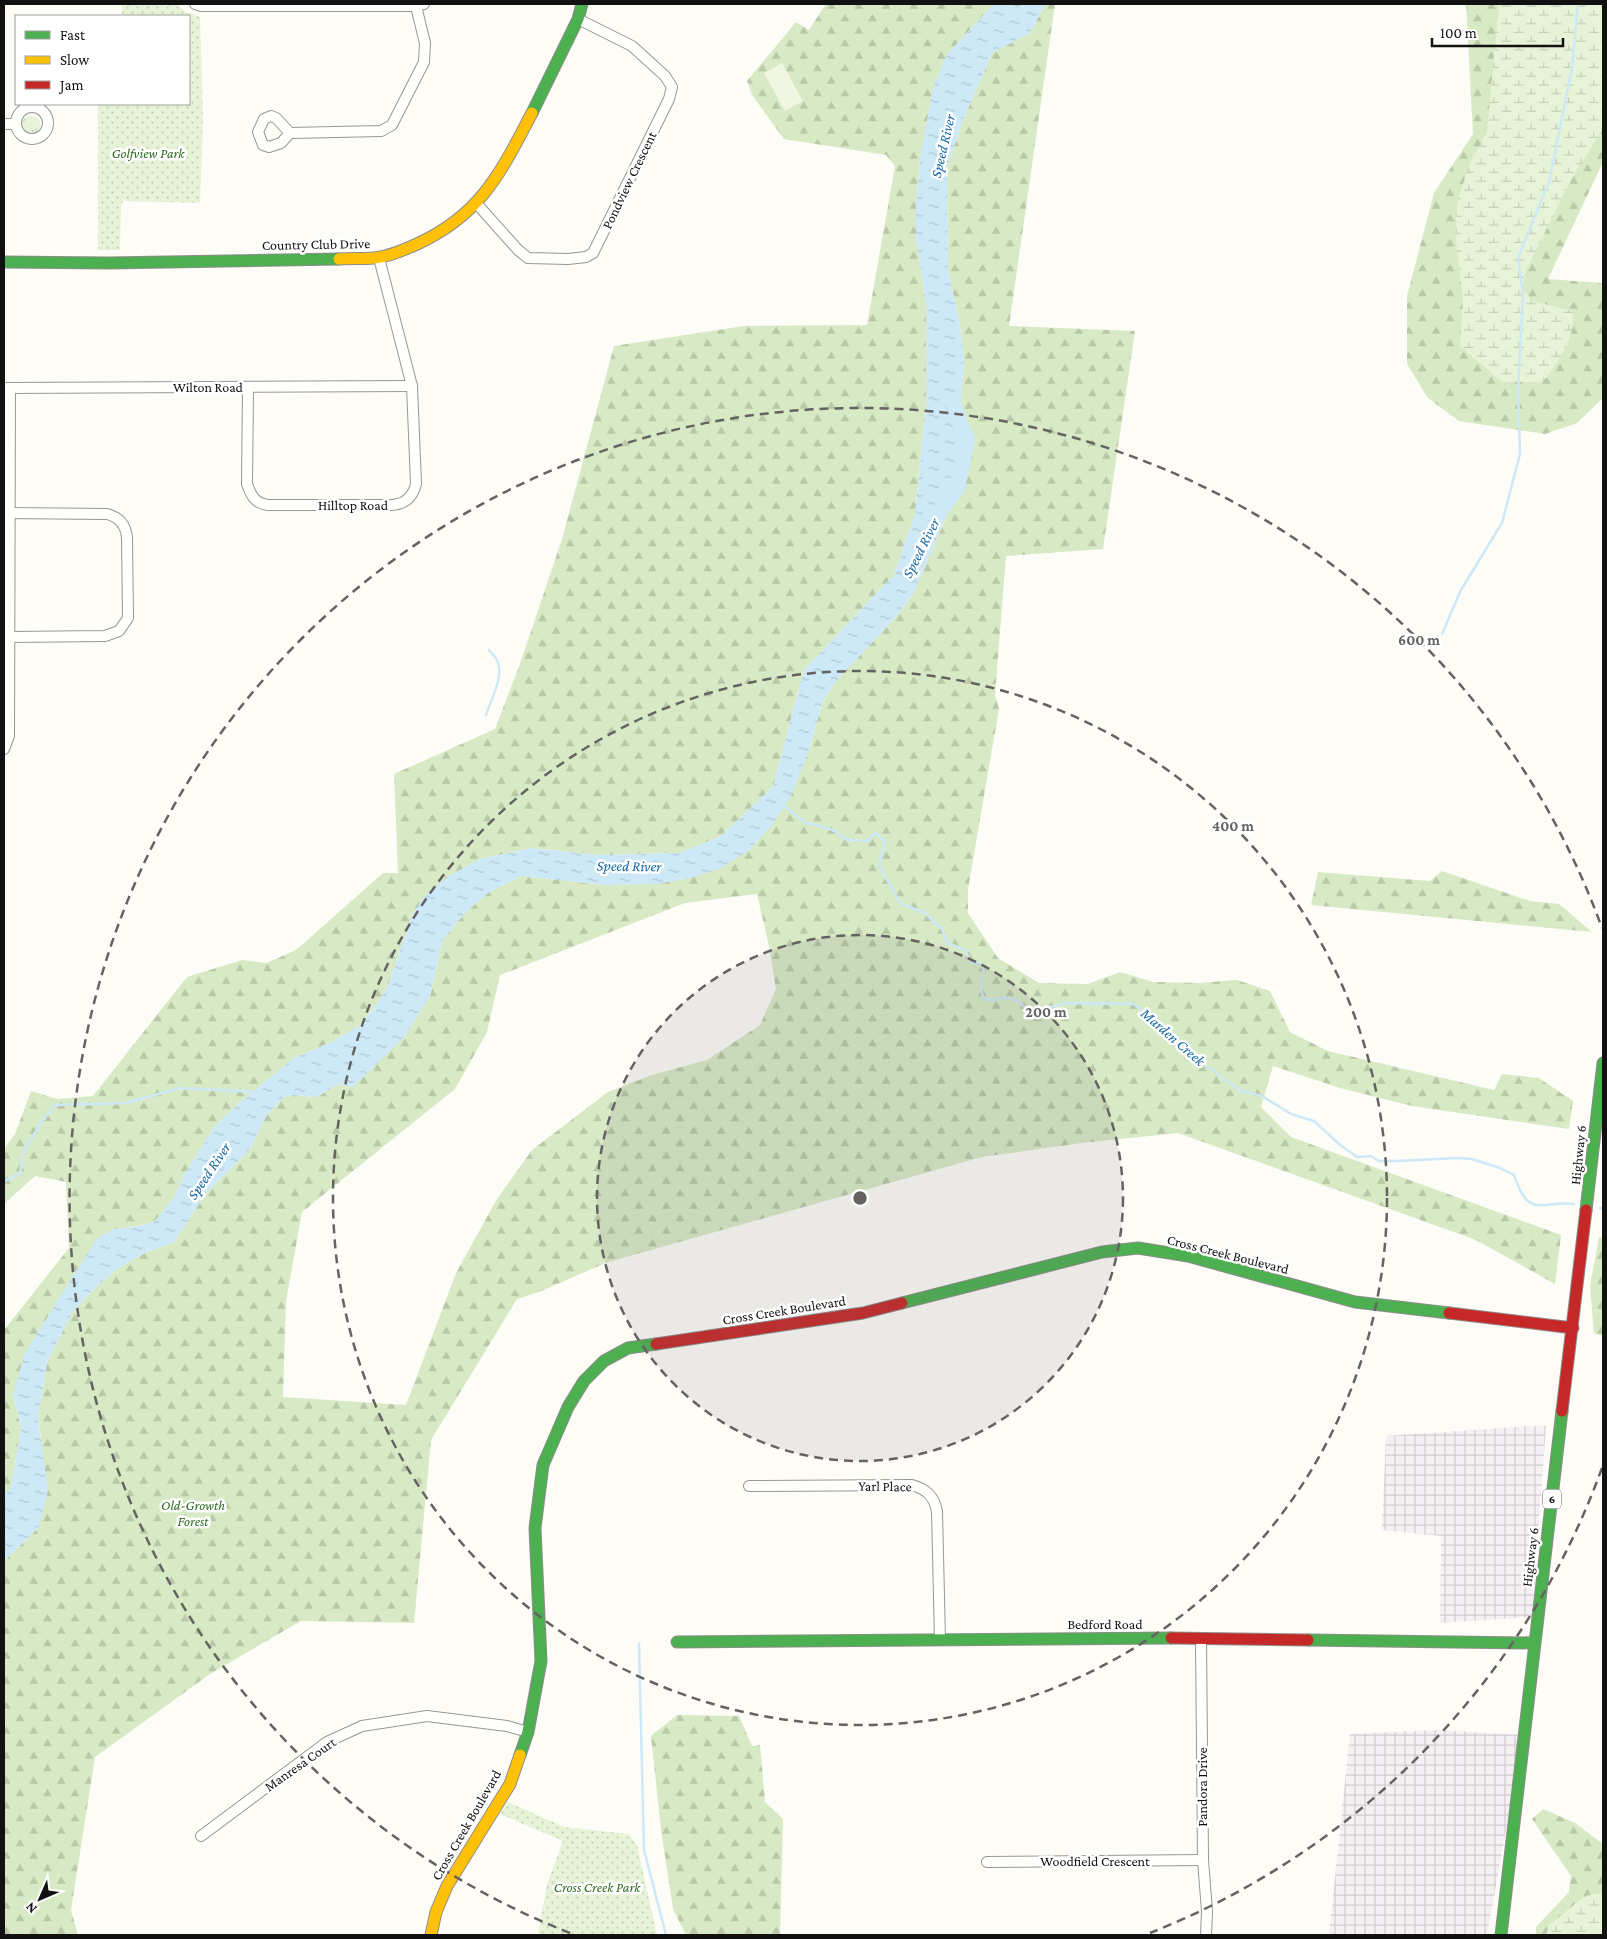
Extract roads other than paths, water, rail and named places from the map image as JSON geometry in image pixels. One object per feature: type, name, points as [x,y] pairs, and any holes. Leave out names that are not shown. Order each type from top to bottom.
[{"type":"street","points":[[195,4],[201,6],[420,5],[425,43],[424,62],[392,125],[381,131],[290,133]]},
{"type":"street","name":"Country Club Drive","points":[[4,262],[109,263],[379,258],[434,236],[477,204],[508,160],[578,19],[582,4]]},
{"type":"street","name":"Pondview Crescent","points":[[477,204],[518,250],[528,258],[568,259],[586,257],[593,253],[669,99],[672,87],[665,76],[632,46],[578,19]]},
{"type":"street","points":[[4,124],[16,124]]},
{"type":"street","name":"Hilltop Road","points":[[248,387],[247,484],[253,499],[268,505],[395,505],[405,502],[414,491],[416,484],[412,386],[379,258]]},
{"type":"street","name":"Wilton Road","points":[[7,388],[412,386]]},
{"type":"street","points":[[4,749],[9,736],[10,637],[6,513],[7,388]]},
{"type":"street","points":[[6,513],[100,513],[112,515],[119,519],[125,527],[127,535],[128,615],[124,625],[118,632],[106,636],[10,637]]},
{"type":"street","name":"Highway 6","points":[[1501,1935],[1603,1063]]},
{"type":"street","name":"Cross Creek Boulevard","points":[[431,1935],[436,1912],[447,1886],[510,1784],[528,1732],[541,1661],[535,1528],[543,1465],[568,1408],[584,1380],[604,1361],[628,1348],[863,1313],[1102,1252],[1138,1248],[1188,1256],[1355,1302],[1573,1328]]},
{"type":"street","name":"Yarl Place","points":[[749,1486],[912,1485],[926,1491],[932,1496],[937,1511],[940,1640]]},
{"type":"street","name":"Bedford Road","points":[[677,1642],[1201,1638],[1534,1643]]},
{"type":"street","name":"Pandora Drive","points":[[1201,1638],[1203,1860],[1207,1911],[1206,1935]]},
{"type":"street","name":"Manresa Court","points":[[201,1836],[327,1742],[362,1726],[427,1716],[507,1726],[528,1732]]},
{"type":"street","name":"Woodfield Crescent","points":[[987,1862],[1203,1860]]},
{"type":"water","points":[[994,4],[1045,4],[1030,33],[992,53],[963,120],[947,168],[948,270],[960,326],[964,361],[961,398],[963,460],[944,522],[913,594],[895,618],[837,680],[822,703],[809,751],[791,796],[769,829],[749,850],[723,867],[686,879],[657,884],[605,885],[522,876],[489,892],[465,913],[443,939],[430,996],[405,1036],[353,1087],[338,1084],[317,1097],[293,1095],[283,1098],[266,1116],[250,1149],[206,1193],[174,1242],[145,1253],[118,1268],[90,1293],[72,1313],[47,1362],[38,1420],[48,1490],[39,1527],[4,1561],[4,1496],[11,1487],[21,1428],[13,1394],[25,1353],[73,1276],[97,1239],[113,1229],[129,1228],[154,1222],[174,1198],[184,1175],[213,1129],[239,1103],[294,1058],[334,1041],[360,1025],[378,1003],[387,988],[414,911],[427,893],[452,874],[480,859],[532,848],[598,855],[680,853],[721,836],[773,787],[804,670],[894,575],[915,514],[926,407],[926,303],[916,238],[916,203],[920,160],[932,92],[946,56]]},
{"type":"waterway","points":[[1442,634],[1461,590],[1502,523],[1520,454],[1518,390],[1523,296],[1518,258],[1549,182],[1572,68],[1578,4]]},
{"type":"waterway","name":"Speed River","points":[[940,511],[957,488],[967,440],[954,408]]},
{"type":"waterway","points":[[486,715],[499,673],[497,660],[489,650]]},
{"type":"waterway","name":"Marden Creek","points":[[783,805],[805,822],[833,830],[847,840],[867,841],[876,833],[885,842],[879,865],[900,903],[925,913],[942,929],[947,943],[965,950],[971,962],[981,964],[984,971],[980,982],[983,998],[991,1000],[1013,999],[1030,1012],[1067,1003],[1134,1004],[1202,1063],[1241,1091],[1262,1096],[1291,1114],[1314,1121],[1339,1144],[1357,1157],[1371,1156],[1379,1161],[1472,1159],[1500,1168],[1514,1175],[1519,1189],[1531,1203],[1537,1205],[1574,1204]]},
{"type":"waterway","points":[[4,1181],[20,1174],[24,1151],[41,1123],[55,1105],[126,1103],[180,1088],[256,1092]]},
{"type":"waterway","points":[[639,1644],[644,1850],[666,1935]]},
{"type":"park label","name":"Golfview Park","points":[[148,153]]},
{"type":"park label","name":"Old-Growth Forest","points":[[193,1514]]},
{"type":"park label","name":"Cross Creek Park","points":[[597,1887]]}]
